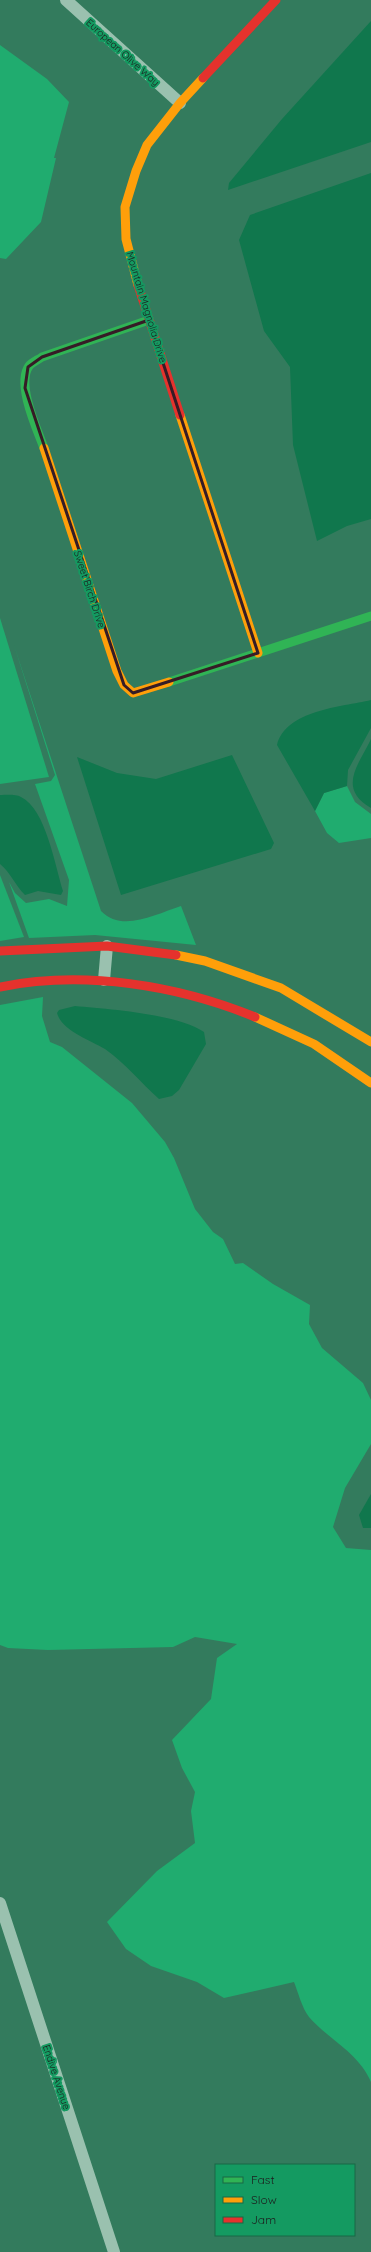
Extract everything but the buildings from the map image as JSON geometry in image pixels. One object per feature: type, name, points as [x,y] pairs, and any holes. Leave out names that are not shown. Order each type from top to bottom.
[{"type":"street","name":"European Olive Way","points":[[66,0],[180,103]]},
{"type":"street","name":"Mountain Magnolia Drive","points":[[258,653],[150,320],[126,239],[126,207],[136,171],[147,145],[180,103],[276,0]]},
{"type":"street","name":"Sweet Birch Drive","points":[[150,320],[42,356],[28,367],[24,388],[117,671],[124,685],[133,693],[144,690],[371,616]]},
{"type":"street","points":[[104,980],[107,946]]},
{"type":"street","points":[[0,951],[107,946],[148,950],[205,961],[281,988],[371,1042]]},
{"type":"street","points":[[0,987],[22,982],[104,980],[142,984],[195,995],[233,1007],[307,1040],[371,1083]]},
{"type":"street","name":"Endive Avenue","points":[[0,1903],[114,2252]]},
{"type":"highlighted area","points":[[149,320],[258,653],[133,693],[124,685],[25,388],[28,367],[42,357]]},
{"type":"shaded area","points":[[371,21],[371,142],[228,190],[229,183],[282,119]]},
{"type":"shaded area","points":[[0,45],[47,79],[69,102],[54,158],[56,158],[41,222],[6,259],[0,258]]},
{"type":"shaded area","points":[[371,173],[371,519],[347,526],[317,541],[293,445],[290,367],[264,331],[239,240],[250,215]]},
{"type":"shaded area","points":[[0,618],[49,777],[0,784]]},
{"type":"shaded area","points":[[14,645],[101,911],[109,917],[119,921],[129,921],[140,920],[181,906],[196,945],[95,935],[29,938],[9,882],[15,893],[26,903],[49,899],[67,906],[69,880],[35,784],[51,781],[55,775]]},
{"type":"shaded area","points":[[371,700],[371,728],[348,770],[347,786],[324,793],[315,811],[277,745],[282,733],[291,724],[316,712]]},
{"type":"shaded area","points":[[371,739],[371,808],[360,800],[355,792],[353,784],[357,766]]},
{"type":"shaded area","points":[[232,755],[274,843],[271,849],[121,895],[77,757],[117,773],[156,779]]},
{"type":"shaded area","points":[[347,786],[355,802],[371,814],[371,838],[339,843],[327,833],[315,811],[324,793]]},
{"type":"shaded area","points":[[0,795],[19,796],[30,803],[37,813],[53,853],[63,891],[61,895],[38,891],[25,895],[0,864]]},
{"type":"shaded area","points":[[0,875],[24,937],[0,941]]},
{"type":"shaded area","points":[[43,997],[42,1016],[50,1042],[62,1047],[132,1103],[165,1142],[174,1158],[195,1209],[213,1232],[223,1239],[235,1264],[243,1263],[273,1284],[310,1305],[309,1324],[322,1348],[363,1383],[371,1400],[371,1444],[345,1488],[333,1527],[346,1548],[371,1550],[371,2082],[366,2072],[351,2054],[309,2017],[302,2005],[294,1982],[224,1998],[197,1982],[151,1966],[126,1949],[107,1922],[157,1871],[195,1843],[191,1811],[195,1792],[182,1768],[172,1740],[211,1699],[217,1658],[237,1644],[195,1637],[173,1647],[48,1650],[8,1648],[0,1645],[0,1005]]},
{"type":"shaded area","points":[[75,1006],[142,1013],[178,1021],[204,1032],[206,1044],[179,1090],[172,1096],[159,1099],[105,1049],[70,1030],[64,1025],[57,1013],[59,1010]]},
{"type":"shaded area","points":[[371,1494],[371,1528],[363,1528],[359,1515]]},
{"type":"traffic: fast","points":[[44,448],[26,395],[26,374],[29,366],[42,357],[149,320]]},
{"type":"traffic: fast","points":[[169,682],[371,616]]},
{"type":"traffic: slow","points":[[138,285],[126,239],[125,207],[136,171],[147,145],[180,103],[203,78]]},
{"type":"traffic: slow","points":[[180,415],[258,653]]},
{"type":"traffic: slow","points":[[44,448],[117,671],[124,685],[133,693],[169,682]]},
{"type":"traffic: slow","points":[[176,955],[205,961],[281,988],[371,1042]]},
{"type":"traffic: slow","points":[[255,1017],[314,1044],[371,1083]]},
{"type":"traffic: jam","points":[[203,78],[276,0]]},
{"type":"traffic: jam","points":[[138,285],[180,415]]},
{"type":"traffic: jam","points":[[0,951],[107,946],[176,955]]},
{"type":"traffic: jam","points":[[0,987],[32,982],[64,980],[130,984],[194,996],[255,1017]]}]
